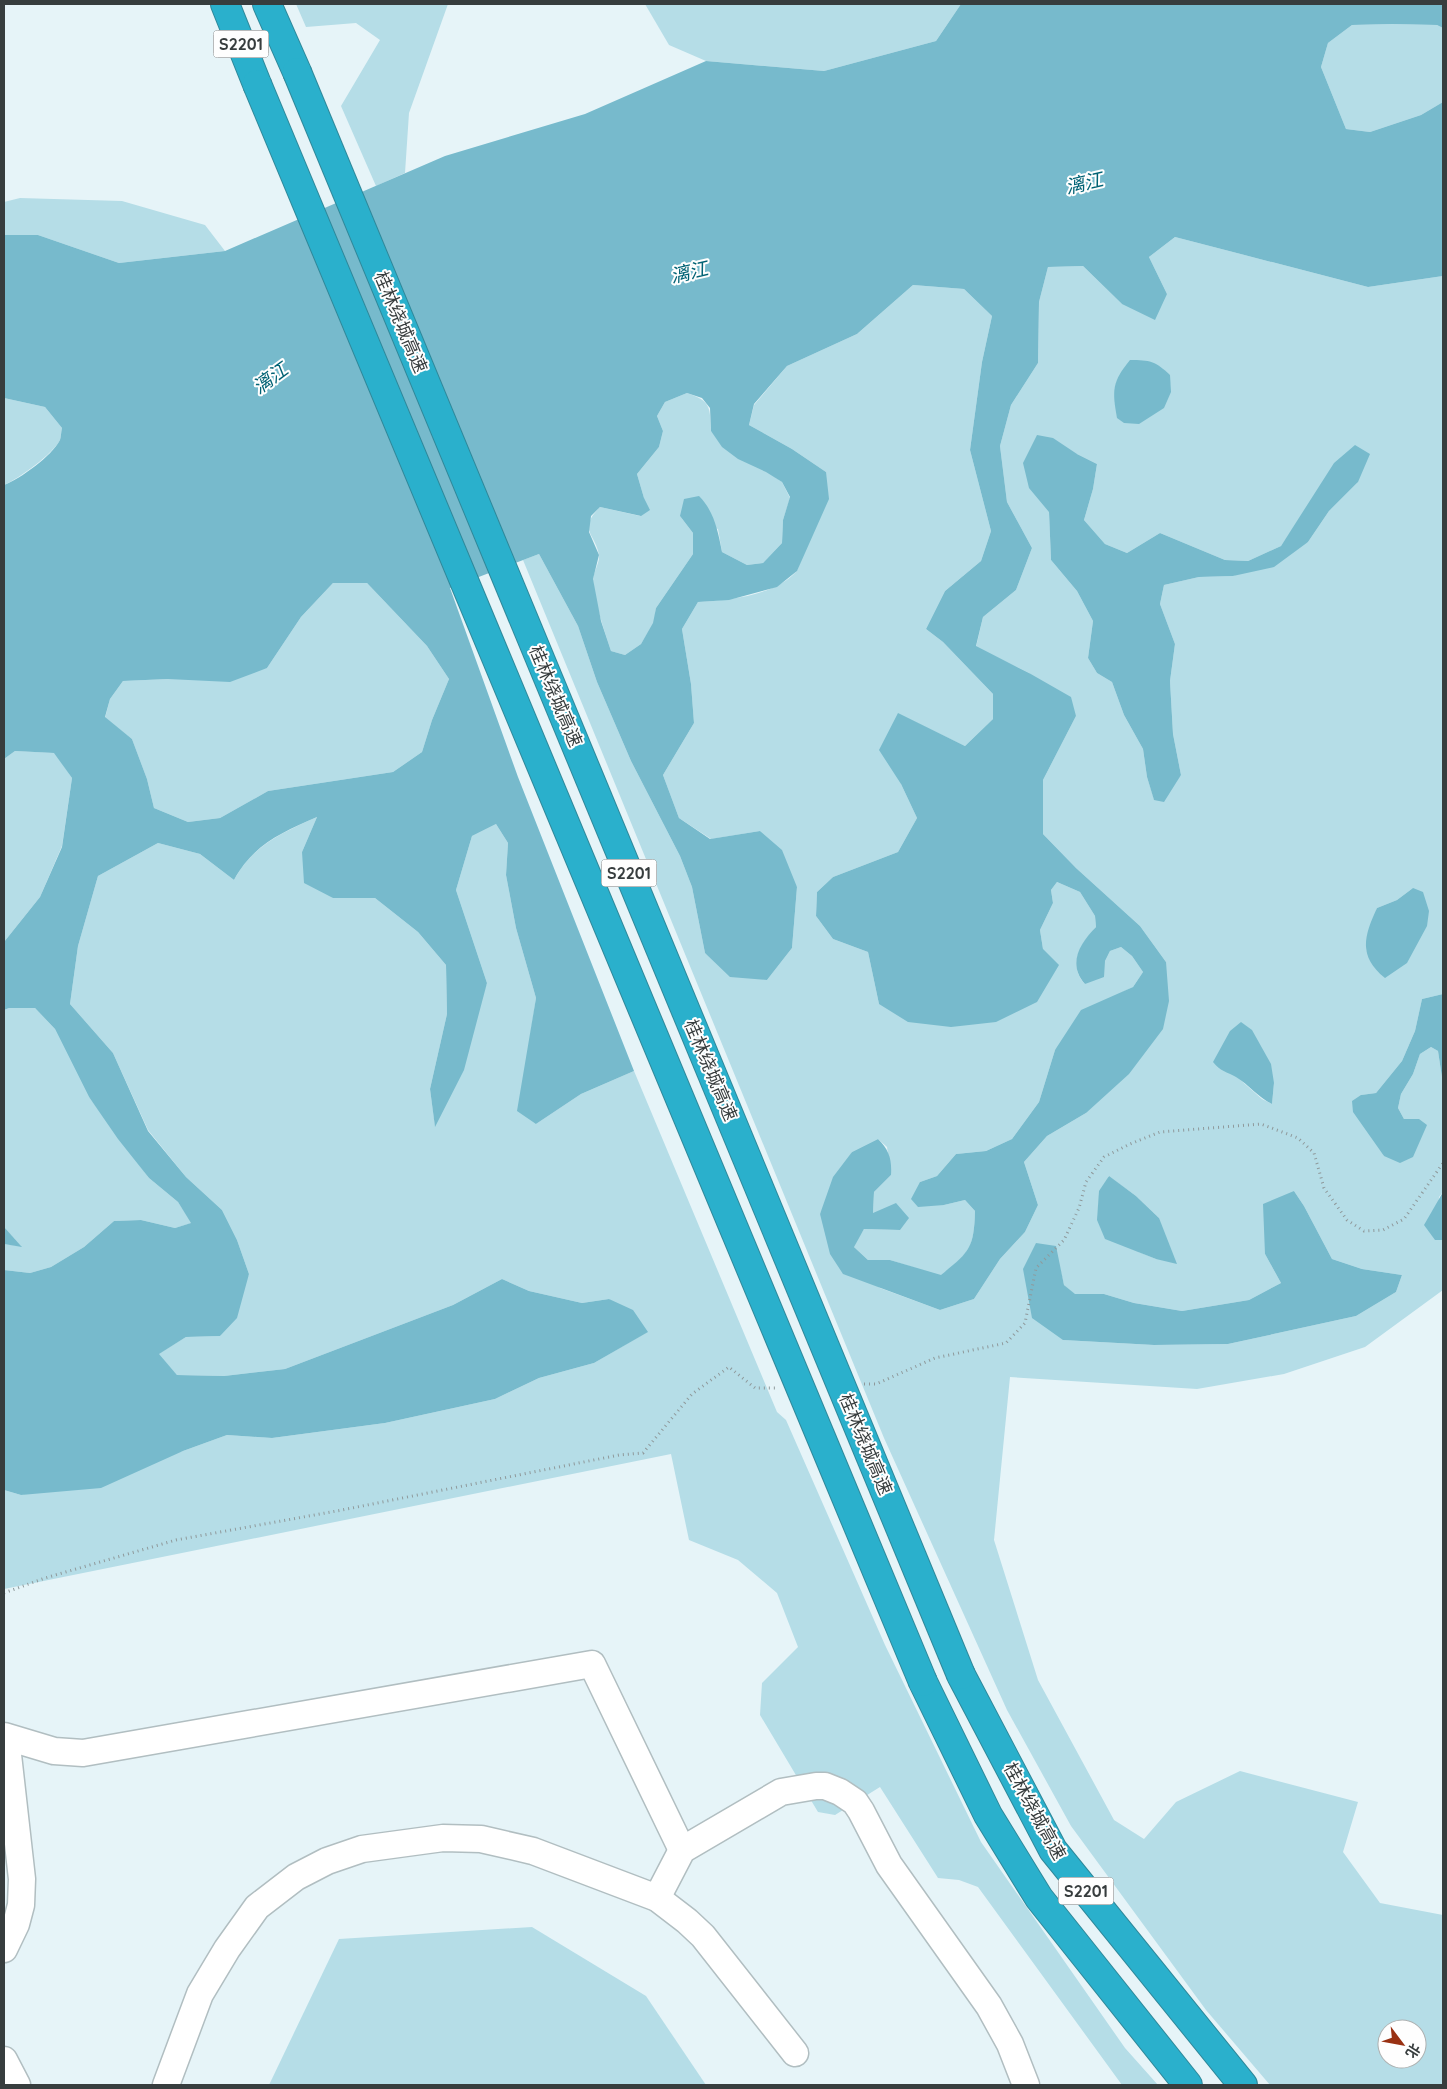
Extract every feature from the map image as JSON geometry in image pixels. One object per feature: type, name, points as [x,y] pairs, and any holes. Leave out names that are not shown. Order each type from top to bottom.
[{"type":"highway","name":"S2201","points":[[224,4],[923,1682],[988,1815],[1039,1898],[1188,2085]]},
{"type":"highway","name":"桂林绕城高速","points":[[266,4],[297,72],[961,1675],[1053,1850],[1243,2085]]},
{"type":"street","points":[[4,1949],[16,1924],[21,1905],[22,1879],[5,1737],[54,1751],[83,1753],[592,1664],[682,1850]]},
{"type":"street","points":[[657,1898],[682,1850],[781,1792],[799,1788],[825,1786],[848,1796],[862,1811],[889,1865],[989,2006],[1010,2044],[1026,2085]]},
{"type":"street","points":[[166,2085],[200,1994],[227,1949],[257,1907],[296,1877],[327,1861],[362,1849],[443,1838],[481,1839],[533,1851],[657,1898],[703,1936],[795,2054]]},
{"type":"street","points":[[4,2060],[17,2085]]},
{"type":"shaded area","points":[[296,4],[448,4],[409,113],[405,173],[376,186],[341,106],[380,40],[356,23],[306,27]]},
{"type":"shaded area","points":[[645,4],[961,4],[936,41],[824,71],[706,61],[669,45]]},
{"type":"shaded area","points":[[1352,25],[1437,25],[1443,28],[1443,102],[1421,115],[1370,132],[1346,129],[1321,67],[1328,43]]},
{"type":"shaded area","points":[[20,198],[122,201],[205,225],[225,251],[119,263],[38,235],[4,235],[4,202]]},
{"type":"shaded area","points":[[1175,237],[1368,287],[1443,276],[1443,994],[1422,999],[1415,1031],[1402,1061],[1376,1093],[1361,1095],[1384,1156],[1419,1119],[1404,1119],[1398,1108],[1401,1094],[1413,1074],[1420,1054],[1431,1047],[1438,1051],[1443,1084],[1443,1192],[1439,1197],[1435,1240],[1443,1240],[1443,1290],[1365,1347],[1284,1374],[1197,1389],[1010,1377],[994,1540],[1038,1680],[1114,1820],[1144,1839],[1176,1802],[1240,1771],[1358,1802],[1343,1852],[1380,1903],[1443,1915],[1443,2085],[1270,2085],[1206,2010],[1071,1826],[1007,1710],[884,1438],[523,560],[539,554],[578,626],[597,682],[631,761],[680,856],[692,887],[705,953],[767,980],[792,948],[797,887],[760,831],[711,839],[679,818],[663,775],[694,723],[691,684],[682,629],[698,602],[737,598],[763,592],[775,587],[796,572],[807,541],[826,472],[792,449],[749,425],[754,405],[787,366],[857,334],[913,285],[964,289],[992,316],[982,362],[970,450],[991,531],[981,561],[945,591],[926,629],[943,642],[993,694],[993,719],[965,746],[898,714],[901,784],[917,818],[898,852],[833,877],[817,892],[816,916],[833,939],[868,952],[879,1004],[1043,949],[1040,930],[1053,903],[1051,890],[1057,882],[1080,892],[1095,916],[1096,927],[1085,940],[1078,954],[1077,969],[1085,984],[1105,961],[1110,951],[1121,947],[1132,956],[1143,972],[1133,987],[1109,999],[1055,1050],[1039,1102],[1012,1139],[986,1151],[956,1154],[937,1176],[920,1182],[944,1205],[965,1200],[975,1211],[973,1234],[968,1249],[941,1276],[890,1260],[868,1260],[853,1246],[864,1229],[900,1230],[873,1213],[874,1192],[891,1175],[887,1147],[878,1139],[852,1152],[820,1214],[880,1288],[940,1310],[974,1299],[1000,1259],[1025,1232],[1038,1205],[1024,1162],[1047,1136],[1086,1113],[1166,962],[1140,926],[1076,868],[1043,834],[1043,780],[1076,716],[1029,673],[976,647],[983,617],[1016,590],[1032,548],[1007,502],[1000,446],[1011,405],[1038,363],[1039,302],[1048,267],[1083,266],[1122,304],[1167,294],[1149,257]],"holes":[[[1077,454],[1097,464],[1093,489],[1084,520],[1105,544],[1127,553],[1160,533],[1225,560],[1248,561],[1281,546],[1307,508],[1358,482],[1329,511],[1308,542],[1233,576],[1199,577],[1164,585],[1160,604],[1175,644],[1170,681],[1173,734],[1181,775],[1154,799],[1147,777],[1143,749],[1124,715],[1112,682],[1097,673],[1088,658],[1093,621],[1077,591],[1051,560],[1049,512]],[[1413,888],[1366,951],[1377,908],[1397,900]],[[1237,1077],[1274,1083],[1272,1104],[1262,1099]],[[1108,1176],[1136,1196],[1159,1218],[1156,1259],[1139,1252]],[[1294,1191],[1332,1259],[1362,1269],[1402,1275],[1396,1292],[1356,1316],[1228,1344],[1154,1345],[1063,1340],[1060,1268],[1064,1285],[1075,1295],[1104,1294],[1134,1303],[1182,1311],[1249,1300],[1281,1283],[1265,1254]]]},
{"type":"shaded area","points":[[687,393],[701,399],[708,406],[711,431],[782,482],[790,498],[783,520],[782,543],[763,563],[747,565],[722,552],[718,529],[680,516],[693,533],[693,554],[656,608],[654,623],[641,644],[625,655],[611,651],[598,608],[593,581],[599,555],[589,531],[590,521],[600,507],[640,516],[644,498],[637,474],[659,447],[663,431],[657,416],[665,402]]},
{"type":"shaded area","points":[[4,398],[45,407],[62,428],[60,440],[43,459],[4,485]]},
{"type":"shaded area","points":[[333,583],[367,583],[427,646],[449,679],[432,720],[422,752],[393,772],[268,791],[220,818],[188,822],[154,808],[147,779],[132,739],[105,718],[110,699],[123,681],[168,679],[267,668],[301,617]]},
{"type":"shaded area","points":[[15,751],[55,753],[72,778],[62,846],[40,897],[4,942],[4,759]]},
{"type":"shaded area","points":[[317,817],[302,852],[333,898],[375,898],[418,932],[446,965],[447,1014],[430,1089],[435,1126],[487,983],[456,890],[472,836],[496,824],[508,843],[506,875],[516,928],[536,998],[528,1051],[536,1124],[581,1094],[634,1071],[777,1412],[786,1420],[885,1645],[981,1842],[1125,2048],[1158,2085],[1122,2085],[978,1887],[959,1880],[938,1878],[880,1787],[835,1815],[818,1812],[760,1715],[762,1683],[798,1647],[777,1593],[738,1560],[689,1540],[671,1454],[4,1589],[4,1490],[21,1495],[183,1451],[227,1435],[272,1438],[385,1423],[495,1399],[539,1378],[594,1363],[647,1332],[609,1299],[582,1303],[529,1291],[502,1279],[453,1305],[285,1369],[224,1376],[177,1375],[158,1354],[186,1337],[220,1336],[249,1274],[237,1240],[222,1210],[186,1177],[148,1130],[113,1053],[70,1004],[78,946],[98,876],[158,843],[200,854],[234,880],[250,857],[260,848],[281,834]]},
{"type":"shaded area","points":[[9,1008],[35,1008],[55,1029],[89,1097],[149,1178],[178,1202],[192,1223],[175,1228],[141,1220],[114,1221],[84,1247],[51,1267],[30,1273],[4,1270],[4,1244],[21,1246],[4,1227],[4,1010]]},
{"type":"shaded area","points":[[532,1927],[646,1996],[706,2085],[269,2085],[339,1939]]},
{"type":"water","name":"漓江","points":[[961,4],[1443,4],[1443,28],[1437,25],[1352,25],[1328,43],[1321,67],[1346,129],[1370,132],[1421,115],[1443,102],[1443,276],[1368,287],[1175,237],[1149,257],[1167,294],[1155,320],[1122,304],[1083,266],[1048,267],[1039,302],[1038,363],[1011,405],[1000,446],[1007,502],[1032,548],[1016,590],[983,617],[976,646],[1071,697],[1076,716],[1043,780],[1043,834],[1076,868],[1140,926],[1166,962],[1169,1001],[1163,1029],[1129,1074],[1086,1113],[1047,1136],[1024,1162],[1038,1205],[1025,1232],[1000,1259],[974,1299],[940,1310],[843,1274],[830,1254],[820,1214],[833,1177],[852,1152],[878,1139],[882,1143],[889,1155],[891,1175],[874,1192],[873,1213],[896,1203],[909,1218],[900,1230],[864,1229],[854,1247],[868,1260],[890,1260],[941,1275],[958,1261],[968,1249],[973,1234],[975,1211],[965,1200],[944,1205],[918,1207],[911,1199],[920,1182],[937,1176],[956,1154],[986,1151],[1012,1139],[1039,1102],[1055,1050],[1081,1010],[1133,987],[1143,972],[1132,956],[1121,947],[1110,951],[1105,961],[1104,977],[1085,984],[1077,969],[1076,961],[1085,940],[1096,927],[1095,916],[1080,892],[1057,882],[1051,890],[1053,903],[1040,930],[1043,949],[1059,965],[1037,1002],[996,1022],[951,1027],[908,1022],[879,1004],[868,952],[833,939],[816,916],[817,892],[833,877],[898,852],[917,818],[901,784],[879,750],[898,713],[965,746],[993,719],[993,694],[943,642],[926,629],[945,591],[981,561],[991,531],[970,450],[982,362],[992,316],[964,289],[913,285],[857,334],[787,366],[754,404],[749,425],[792,449],[826,472],[829,499],[797,571],[777,587],[729,600],[698,602],[682,629],[691,684],[694,723],[663,775],[679,818],[710,839],[760,831],[782,850],[797,887],[792,948],[767,980],[730,977],[705,953],[692,887],[680,856],[631,761],[597,682],[578,626],[539,554],[450,588],[518,777],[634,1071],[581,1094],[536,1124],[517,1111],[536,998],[516,928],[506,875],[508,843],[496,824],[472,836],[456,890],[487,983],[464,1070],[435,1127],[430,1089],[447,1014],[446,965],[418,932],[375,898],[333,898],[304,883],[302,852],[317,817],[280,834],[260,848],[250,857],[234,880],[200,854],[158,843],[98,876],[78,946],[70,1004],[113,1053],[148,1131],[186,1177],[222,1210],[237,1240],[249,1274],[237,1318],[220,1336],[186,1337],[159,1354],[177,1375],[224,1376],[285,1369],[453,1305],[502,1279],[529,1291],[582,1303],[609,1299],[633,1310],[648,1332],[594,1363],[539,1378],[495,1399],[385,1423],[272,1438],[227,1435],[183,1451],[101,1488],[21,1495],[4,1490],[4,1270],[30,1273],[51,1267],[84,1247],[114,1221],[141,1220],[175,1228],[191,1223],[178,1202],[149,1178],[118,1139],[89,1097],[55,1029],[35,1008],[9,1008],[4,1010],[4,942],[40,897],[62,847],[72,778],[54,753],[15,751],[4,759],[4,485],[43,460],[60,440],[62,428],[45,407],[4,398],[4,235],[38,235],[119,263],[225,251],[445,156],[585,114],[706,61],[824,71],[936,41]],"holes":[[[687,393],[702,398],[710,408],[711,431],[722,447],[738,459],[782,482],[790,497],[783,520],[782,543],[763,563],[747,565],[722,552],[712,515],[699,496],[684,499],[680,516],[693,533],[693,554],[656,608],[653,623],[641,644],[625,655],[611,651],[601,621],[593,579],[599,555],[589,532],[591,516],[600,507],[641,516],[650,510],[644,498],[637,474],[659,447],[663,431],[657,416],[665,402]],[[333,583],[367,583],[427,646],[449,679],[432,720],[422,752],[393,772],[268,791],[220,818],[188,822],[154,808],[147,779],[132,739],[105,717],[110,699],[123,681],[168,679],[230,682],[267,668],[301,617]]]},
{"type":"water","points":[[1130,360],[1152,362],[1170,375],[1171,392],[1164,408],[1139,424],[1124,423],[1117,418],[1115,408],[1115,387],[1120,374]]},
{"type":"water","points":[[1037,435],[1053,438],[1077,454],[1097,464],[1093,489],[1084,520],[1105,544],[1127,553],[1160,533],[1225,560],[1248,561],[1281,546],[1334,463],[1355,445],[1370,454],[1358,482],[1329,511],[1308,542],[1274,567],[1233,576],[1199,577],[1164,585],[1160,604],[1175,644],[1170,681],[1173,734],[1181,775],[1164,802],[1154,800],[1147,777],[1143,749],[1124,715],[1112,682],[1097,673],[1088,658],[1093,621],[1077,591],[1051,560],[1049,512],[1029,488],[1023,463]]},
{"type":"water","points":[[1413,888],[1423,892],[1429,911],[1427,926],[1407,963],[1385,978],[1376,970],[1367,954],[1366,945],[1369,928],[1377,908],[1397,900]]},
{"type":"water","points":[[1443,994],[1443,1084],[1438,1051],[1431,1047],[1420,1054],[1413,1074],[1401,1094],[1398,1108],[1404,1119],[1419,1119],[1427,1125],[1413,1157],[1400,1163],[1384,1156],[1353,1112],[1352,1101],[1361,1095],[1376,1093],[1402,1061],[1415,1031],[1422,999]]},
{"type":"water","points":[[1241,1022],[1252,1030],[1271,1064],[1274,1083],[1272,1104],[1241,1080],[1221,1069],[1213,1062],[1230,1031]]},
{"type":"water","points":[[1109,1176],[1136,1196],[1159,1218],[1177,1264],[1156,1259],[1105,1239],[1097,1220],[1099,1191]]},
{"type":"water","points":[[1294,1191],[1332,1259],[1362,1269],[1402,1275],[1396,1292],[1356,1316],[1228,1344],[1154,1345],[1063,1340],[1032,1318],[1023,1269],[1036,1243],[1056,1246],[1064,1285],[1075,1294],[1104,1294],[1134,1303],[1182,1311],[1249,1300],[1281,1283],[1265,1254],[1263,1204]]},
{"type":"water","points":[[1443,1192],[1443,1240],[1435,1240],[1424,1225]]},
{"type":"water","points":[[5,1228],[22,1247],[4,1244]]}]
